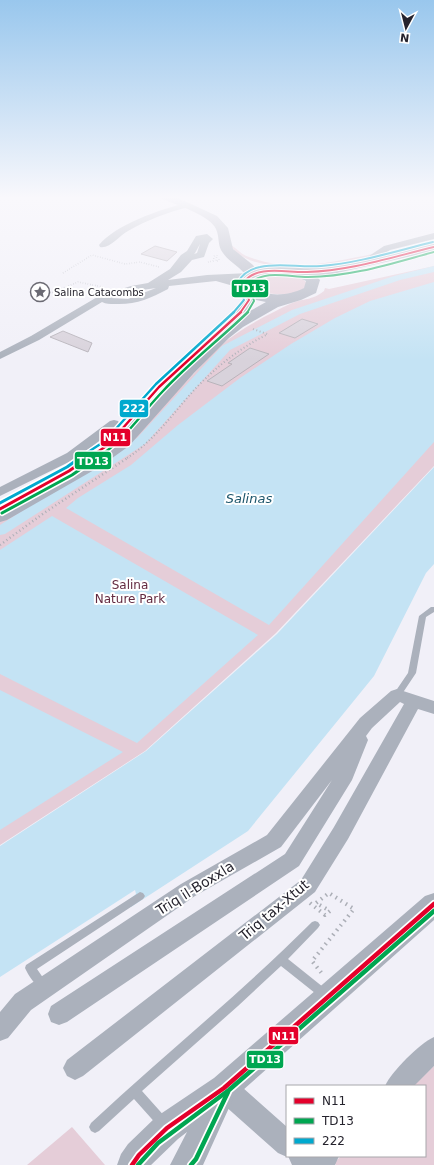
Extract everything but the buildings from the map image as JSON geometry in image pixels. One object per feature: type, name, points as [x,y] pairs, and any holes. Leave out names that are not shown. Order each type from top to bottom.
[{"type":"highway","points":[[248,281],[266,271],[285,270],[317,272],[362,264],[416,251]]},
{"type":"highway","points":[[313,285],[334,276],[434,252]]},
{"type":"highway","points":[[0,516],[94,462],[123,442],[188,370],[224,335],[238,324],[273,304],[304,295],[311,290],[313,280],[308,276],[285,270]]},
{"type":"highway","points":[[248,281],[264,297],[296,297]]},
{"type":"highway","points":[[0,509],[76,466],[108,445],[147,400],[191,355],[244,309],[249,300],[248,281]]},
{"type":"main road","points":[[228,251],[249,268],[248,281]]},
{"type":"main road","points":[[240,261],[255,266],[285,270]]},
{"type":"street","points":[[150,285],[173,271],[184,257],[191,251]]},
{"type":"street","points":[[161,284],[162,280],[178,270],[189,258],[202,255],[203,251]]},
{"type":"street","points":[[362,264],[382,251]]},
{"type":"street","points":[[0,356],[35,338],[102,298],[120,296],[134,288],[207,278],[231,281],[248,281]]},
{"type":"street","points":[[120,296],[129,302],[145,297],[175,283]]},
{"type":"street","points":[[0,492],[71,456],[114,424]]},
{"type":"street","points":[[406,698],[434,708]]},
{"type":"street","name":"Triq il-Boxxla","points":[[0,1030],[23,1002],[44,987],[188,890],[274,841],[366,723],[406,698]]},
{"type":"street","name":"Triq tax-Xtut","points":[[75,1068],[308,886],[341,833],[406,698]]},
{"type":"street","name":"Triq il-Boxxla","points":[[59,1014],[292,860],[345,775],[366,723]]},
{"type":"street","points":[[132,1165],[139,1155],[167,1128],[224,1088],[434,904]]},
{"type":"street","points":[[398,1085],[434,1049]]},
{"type":"street","points":[[224,1088],[286,1143]]},
{"type":"street","points":[[185,1165],[191,1158],[224,1088]]},
{"type":"street","points":[[302,1157],[311,1165]]},
{"type":"street","points":[[317,1165],[325,1157]]},
{"type":"lane","points":[[406,698],[423,616],[434,609]]},
{"type":"lane","points":[[44,987],[30,968],[140,896]]},
{"type":"lane","points":[[95,1127],[134,1090],[282,960],[315,925]]},
{"type":"lane","points":[[282,960],[332,993]]},
{"type":"lane","points":[[134,1090],[167,1128]]},
{"type":"path","points":[[64,273],[92,255],[125,264],[140,262],[173,271]]},
{"type":"path","points":[[40,292],[51,293],[78,282],[120,296]]},
{"type":"path","points":[[250,328],[268,334]]},
{"type":"path","points":[[309,902],[325,915],[330,911],[316,903],[329,893],[354,909],[312,962],[332,993]]},
{"type":"green space","points":[[237,251],[264,262],[295,265],[327,263],[373,254],[342,263],[298,267],[275,266],[256,262],[240,255]]},
{"type":"green space","name":"Salina Nature Park","points":[[434,266],[434,466],[276,633],[145,751],[0,845],[0,521],[130,441],[220,346],[254,322],[296,301],[311,298],[324,291],[325,288],[329,289]]},
{"type":"green space","points":[[285,273],[303,279],[307,284],[299,291],[286,294],[261,292],[251,285],[251,282],[260,276]]},
{"type":"green space","points":[[434,1066],[434,1165],[336,1165],[334,1163],[340,1157],[426,1157],[426,1085],[414,1085]]},
{"type":"green space","points":[[72,1127],[105,1165],[27,1165]]},
{"type":"water","name":"Salinas","points":[[434,282],[434,442],[269,625],[66,508],[78,498],[131,465],[178,425],[240,378],[291,344],[335,318],[370,301]]},
{"type":"water","points":[[434,467],[434,564],[426,573],[374,676],[248,831],[131,907],[127,901],[136,894],[135,890],[0,977],[0,846],[146,751],[277,634]]},
{"type":"water","points":[[52,516],[258,635],[137,743],[0,674],[0,550]]},
{"type":"water","points":[[0,690],[123,752],[0,830]]},
{"type":"waterway","points":[[0,531],[141,441],[226,348],[296,312],[397,278],[434,269]]},
{"type":"transit line","name":"222","points":[[0,503],[67,467],[105,441],[156,384],[240,306],[244,300],[238,282],[242,276],[249,271],[254,268],[270,265],[321,266],[349,262],[396,251]]},
{"type":"transit line","name":"N11","points":[[0,509],[69,471],[108,445],[159,387],[244,309],[249,300],[243,283],[247,277],[263,271],[307,272],[338,269],[415,251]]},
{"type":"transit line","name":"TD13","points":[[2,513],[72,475],[111,449],[123,438],[163,391],[248,312],[254,301],[249,284],[254,279],[268,275],[308,277],[356,272],[434,252]]},
{"type":"transit line","name":"N11","points":[[132,1165],[139,1155],[167,1128],[224,1088],[434,904]]},
{"type":"transit line","name":"TD13","points":[[138,1165],[147,1153],[158,1143],[229,1090],[358,979],[434,911]]},
{"type":"transit line","name":"TD13","points":[[191,1165],[196,1159],[228,1092]]},
{"type":"place","name":"Salina Catacombs","points":[[40,292]]}]
